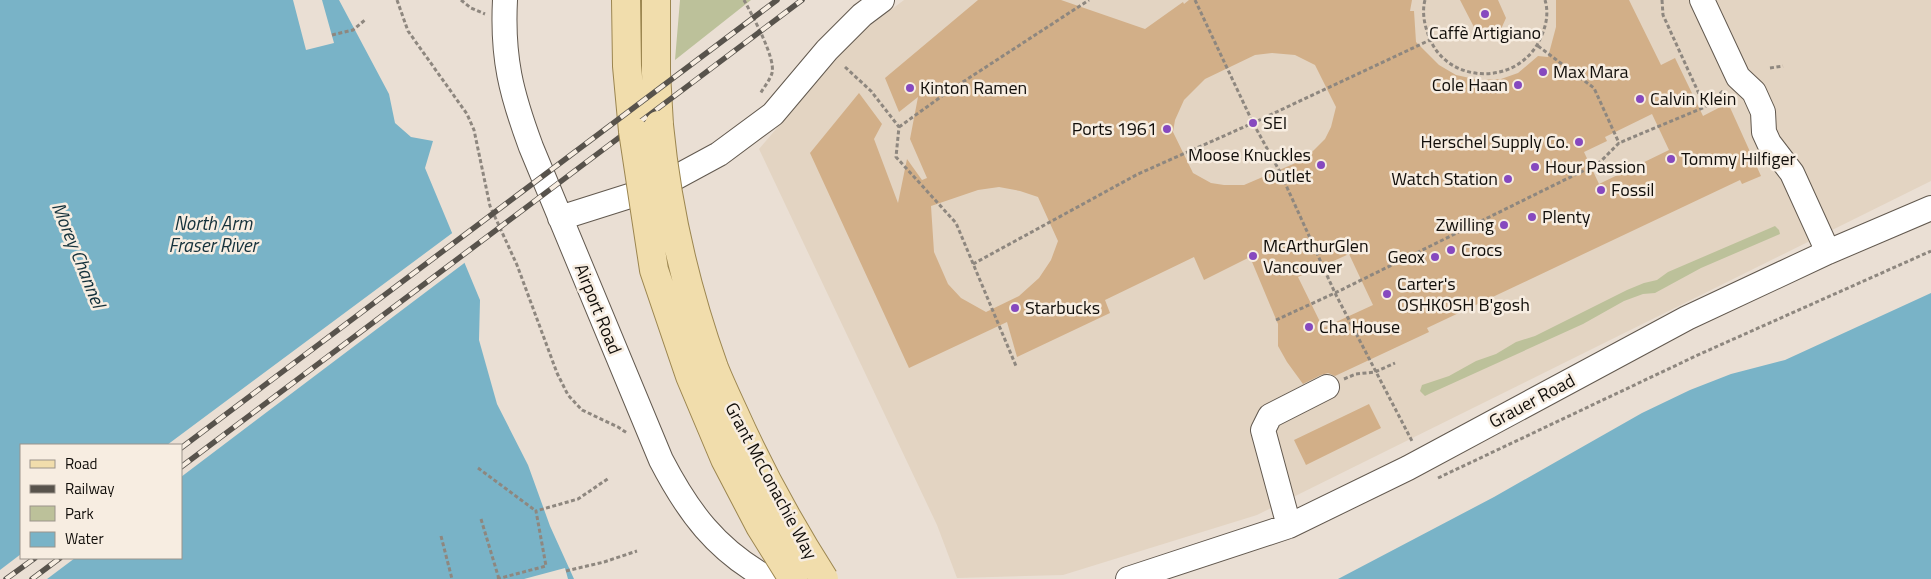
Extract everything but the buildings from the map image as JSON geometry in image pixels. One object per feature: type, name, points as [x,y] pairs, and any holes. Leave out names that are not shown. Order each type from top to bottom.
[{"type":"main road","name":"Grant McConachie Way","points":[[626,0],[627,66],[633,131],[654,270],[690,376],[725,459],[760,526],[793,579]]},
{"type":"main road","name":"Grant McConachie Way","points":[[656,0],[659,125],[667,189],[682,260],[714,369],[750,450],[783,512],[824,579]]},
{"type":"street","name":"Airport Road","points":[[505,0],[505,50],[510,84],[531,146],[661,460],[678,493],[704,528],[736,559],[769,579]]},
{"type":"street","points":[[560,218],[658,186],[719,154],[773,114],[827,50],[862,15],[882,0]]},
{"type":"street","points":[[1702,0],[1738,76],[1754,92],[1763,112],[1764,132],[1769,143],[1792,173],[1828,252]]},
{"type":"street","name":"Grauer Road","points":[[1128,579],[1289,526],[1422,459],[1688,318],[1828,252],[1931,208]]},
{"type":"street","points":[[1263,430],[1270,416],[1327,387]]},
{"type":"street","points":[[1256,406],[1289,526]]},
{"type":"path","points":[[397,0],[408,31],[467,114],[474,130],[490,206],[517,265],[568,395],[582,410],[618,426],[632,438]]},
{"type":"path","points":[[744,0],[761,32],[770,55],[773,72],[760,94],[754,100]]},
{"type":"path","points":[[898,127],[1089,0]]},
{"type":"path","points":[[1195,0],[1253,123],[1280,172],[1335,293],[1422,459]]},
{"type":"path","points":[[1425,0],[1424,22],[1430,40],[1440,56],[1455,67],[1473,74],[1491,75],[1509,70],[1525,60],[1538,46],[1546,27],[1547,6],[1545,0]]},
{"type":"path","points":[[1662,0],[1663,15],[1705,107]]},
{"type":"path","points":[[332,35],[353,30],[365,20]]},
{"type":"path","points":[[974,264],[1138,174],[1253,123],[1430,40]]},
{"type":"path","points":[[1538,46],[1594,88],[1619,144]]},
{"type":"path","points":[[845,66],[871,91],[898,127],[896,157],[956,223],[1016,366]]},
{"type":"path","points":[[1770,68],[1782,66]]},
{"type":"path","points":[[1276,320],[1335,293],[1599,163],[1619,144],[1705,107],[1728,87]]},
{"type":"path","points":[[1436,479],[1700,354],[1931,252]]},
{"type":"path","points":[[1327,387],[1356,374],[1375,372],[1395,363]]},
{"type":"path","points":[[478,468],[536,511],[546,566],[498,579],[481,519]]},
{"type":"path","points":[[536,511],[578,500],[609,478]]},
{"type":"path","points":[[441,536],[452,579]]},
{"type":"path","points":[[566,571],[604,562],[637,551]]},
{"type":"shaded area","name":"McArthurGlen Vancouver","points":[[904,0],[1931,0],[1931,181],[1257,515],[1063,575],[957,578],[937,525],[759,149],[857,35]]},
{"type":"green space","points":[[680,0],[751,0],[675,60]]},
{"type":"green space","points":[[1775,226],[1780,234],[1701,268],[1655,293],[1643,294],[1624,301],[1583,324],[1425,396],[1420,391],[1422,385],[1449,376],[1476,361],[1496,354],[1516,342],[1535,336],[1627,290],[1657,280],[1668,272]]},
{"type":"water","name":"North Arm Fraser River","points":[[0,0],[339,0],[389,94],[395,123],[411,137],[433,141],[425,168],[480,300],[479,340],[497,404],[528,465],[550,526],[574,579],[0,579]]},
{"type":"water","points":[[1931,293],[1931,579],[1338,579],[1494,497],[1642,413],[1690,390],[1731,374],[1785,360]]},
{"type":"pier","points":[[293,0],[322,0],[334,43],[306,50]]},
{"type":"pier","points":[[455,231],[467,261],[182,476],[182,444],[168,444]]},
{"type":"pier","points":[[20,555],[20,559],[74,559],[47,579],[0,579],[0,570]]},
{"type":"pier","points":[[565,568],[568,579],[524,579]]},
{"type":"railway","points":[[182,447],[777,0]]},
{"type":"railway","points":[[182,466],[802,0]]},
{"type":"railway","points":[[6,579],[34,559]]},
{"type":"railway","points":[[32,579],[59,559]]},
{"type":"place","name":"Caffè Artigiano","points":[[1485,14]]},
{"type":"place","name":"Max Mara","points":[[1543,72]]},
{"type":"place","name":"Cole Haan","points":[[1518,85]]},
{"type":"place","name":"Kinton Ramen","points":[[910,88]]},
{"type":"place","name":"Calvin Klein","points":[[1640,99]]},
{"type":"place","name":"SEI","points":[[1253,123]]},
{"type":"place","name":"Ports 1961","points":[[1167,129]]},
{"type":"place","name":"Herschel Supply Co.","points":[[1579,142]]},
{"type":"place","name":"Tommy Hilfiger","points":[[1671,159]]},
{"type":"place","name":"Moose Knuckles Outlet","points":[[1321,165]]},
{"type":"place","name":"Hour Passion","points":[[1535,167]]},
{"type":"place","name":"Watch Station","points":[[1508,179]]},
{"type":"place","name":"Fossil","points":[[1601,190]]},
{"type":"place","name":"Plenty","points":[[1532,217]]},
{"type":"place","name":"Zwilling","points":[[1504,225]]},
{"type":"place","name":"Crocs","points":[[1451,250]]},
{"type":"place","name":"McArthurGlen Vancouver","points":[[1253,256]]},
{"type":"place","name":"Geox","points":[[1435,257]]},
{"type":"place","name":"Carter's OSHKOSH B'gosh","points":[[1387,294]]},
{"type":"place","name":"Starbucks","points":[[1015,308]]},
{"type":"place","name":"Cha House","points":[[1309,327]]},
{"type":"water label","name":"Morey Channel","points":[[79,255]]}]
